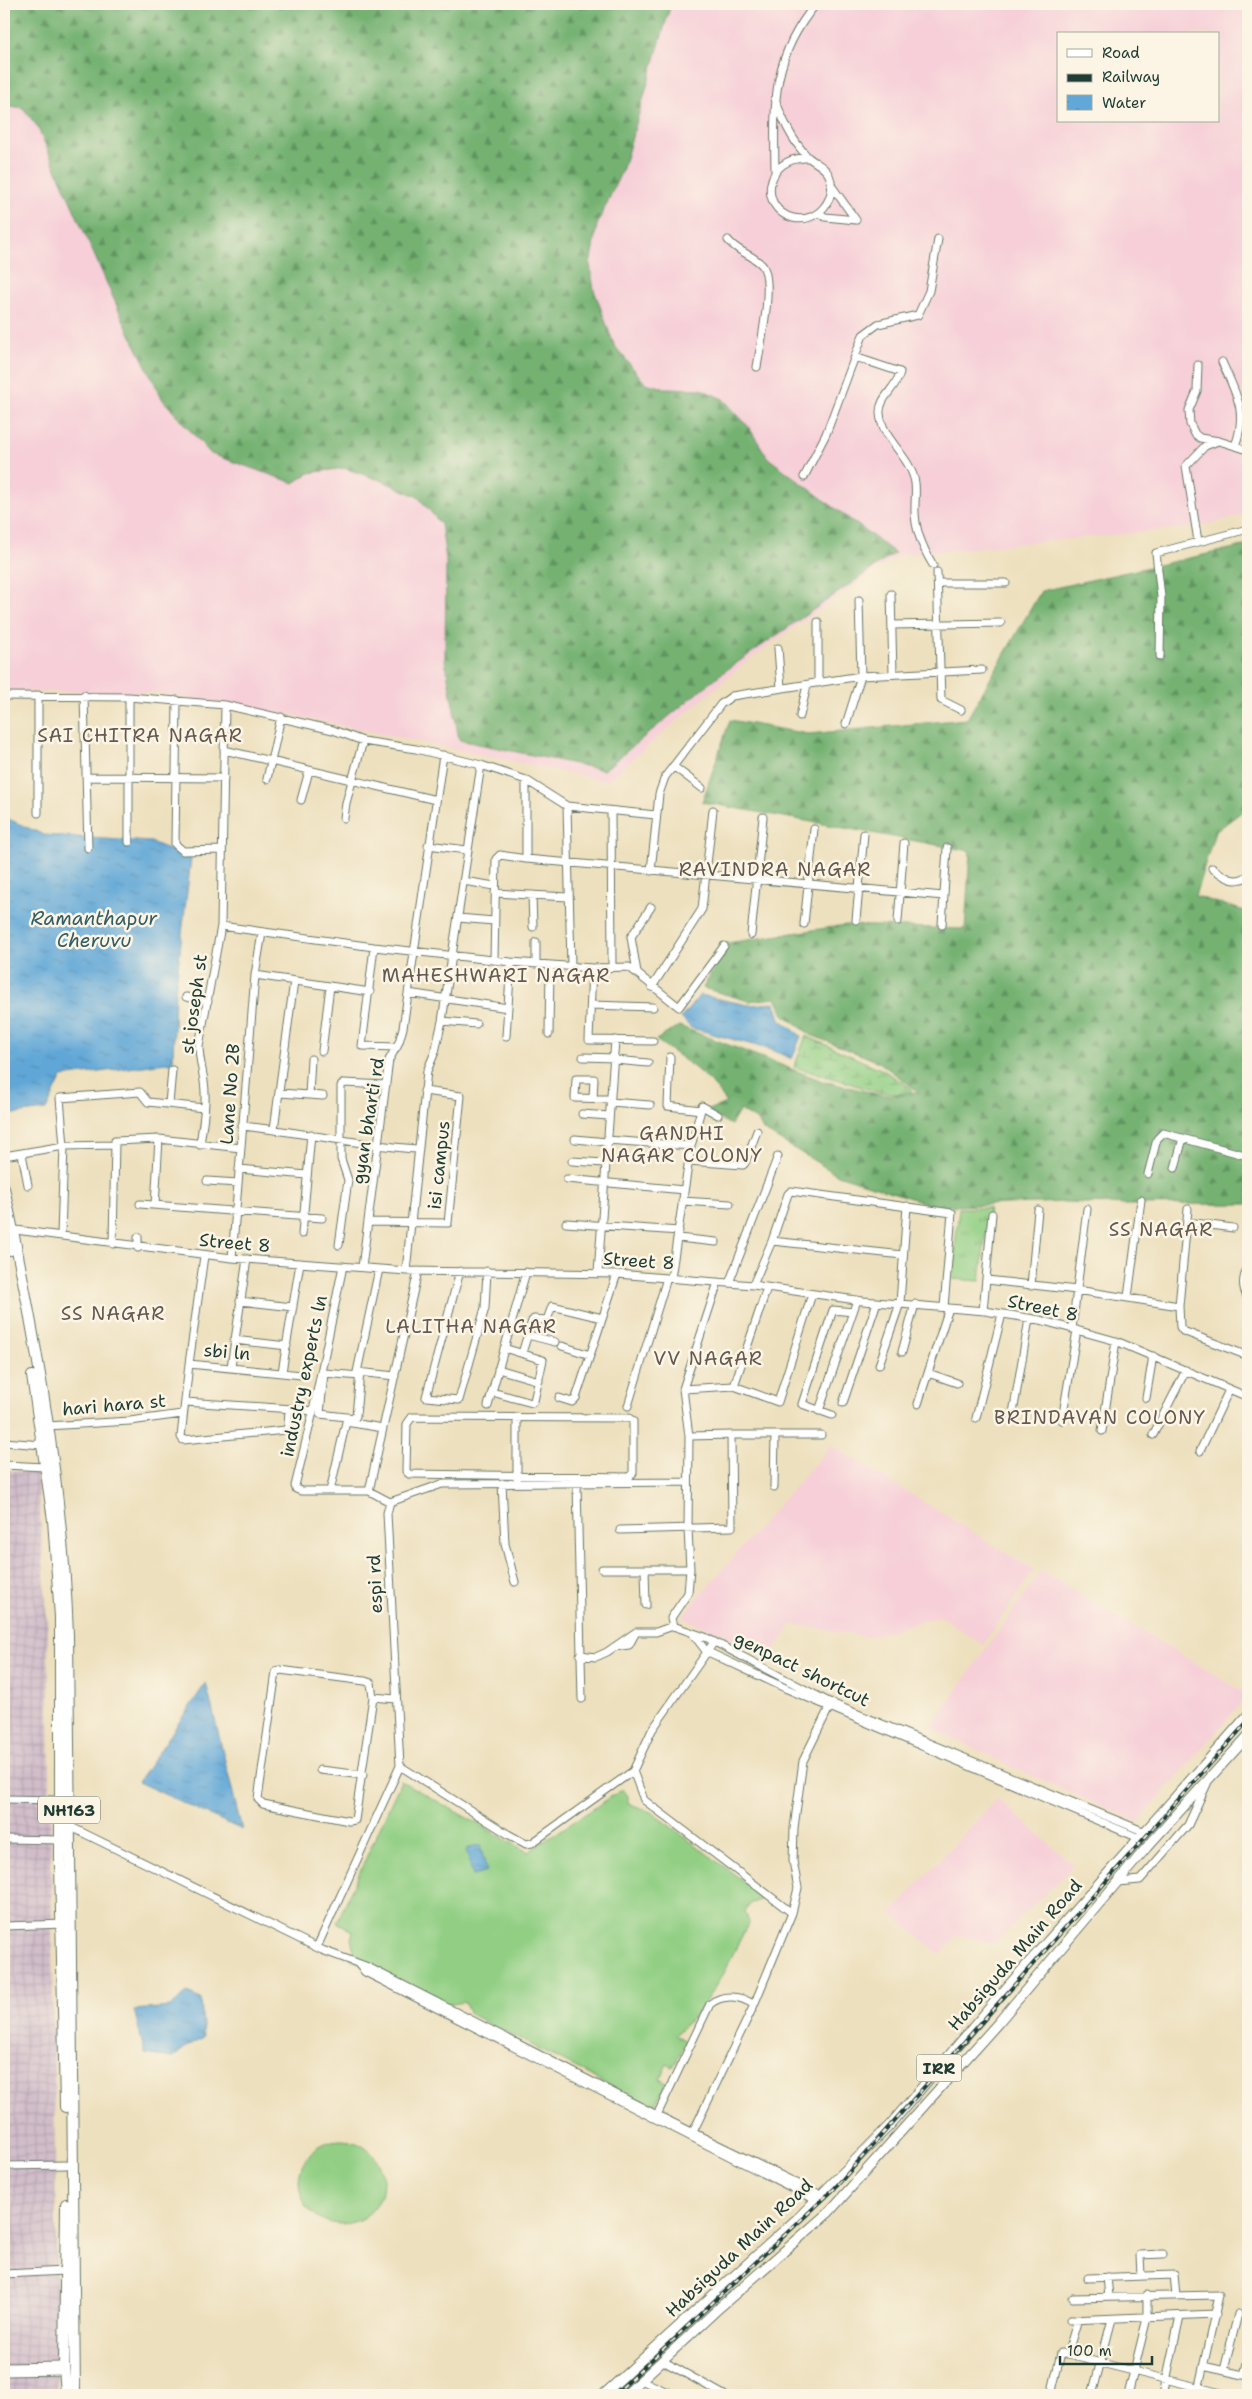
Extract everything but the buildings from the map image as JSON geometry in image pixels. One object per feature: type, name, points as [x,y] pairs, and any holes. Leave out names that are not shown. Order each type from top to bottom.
[{"type":"highway","name":"NH163","points":[[4,1188],[7,1227],[45,1467],[65,1567],[68,1635],[64,1825],[75,2395]]},
{"type":"highway","name":"NH163","points":[[7,1227],[47,1426],[57,1526],[60,1617],[59,1800],[64,1825],[60,1840],[66,1924],[64,2368],[66,2395]]},
{"type":"main road","name":"Habsiguda Main Road","points":[[603,2395],[818,2197],[894,2120],[1009,1985],[1248,1716]]},
{"type":"main road","name":"Habsiguda Main Road","points":[[625,2395],[720,2307],[829,2212],[998,2023],[1117,1882],[1248,1736]]},
{"type":"main road","points":[[894,2120],[903,2128]]},
{"type":"street","points":[[816,4],[800,24],[786,52],[777,82],[775,99],[775,171],[771,192],[774,203],[779,210],[794,218],[802,219],[818,213],[826,206],[832,185]]},
{"type":"street","points":[[775,99],[792,136],[808,158],[824,168],[832,185],[856,220],[825,216],[818,213]]},
{"type":"street","points":[[775,171],[784,162],[796,157],[808,158]]},
{"type":"street","points":[[804,477],[826,434],[863,335],[868,330],[887,321],[913,318],[918,315],[929,291],[938,239]]},
{"type":"street","points":[[728,240],[739,252],[761,264],[766,271],[767,309],[757,367]]},
{"type":"street","points":[[855,357],[900,372],[882,403],[880,412],[886,430],[909,466],[915,481],[917,490],[914,506],[916,521],[924,549],[935,568],[938,583],[940,624],[941,702],[961,710]]},
{"type":"street","points":[[1222,362],[1238,397],[1242,417],[1242,428],[1235,446]]},
{"type":"street","points":[[1198,365],[1197,391],[1189,410],[1190,424],[1200,438],[1219,441],[1248,450]]},
{"type":"street","points":[[1198,541],[1186,466],[1205,446],[1219,441]]},
{"type":"street","points":[[1160,656],[1161,597],[1156,553],[1248,529]]},
{"type":"street","points":[[938,583],[1006,582]]},
{"type":"street","points":[[891,594],[893,674]]},
{"type":"street","points":[[846,724],[861,676],[858,600]]},
{"type":"street","points":[[818,622],[818,683]]},
{"type":"street","points":[[892,625],[1001,623]]},
{"type":"street","points":[[778,648],[781,688]]},
{"type":"street","points":[[651,871],[659,794],[665,777],[721,704],[732,696],[861,676],[982,670]]},
{"type":"street","points":[[800,716],[807,685]]},
{"type":"street","points":[[38,695],[38,813]]},
{"type":"street","points":[[84,695],[88,848]]},
{"type":"street","points":[[4,696],[129,696],[225,705],[280,717],[363,741],[443,755],[481,765],[526,780],[567,806],[656,815]]},
{"type":"street","points":[[129,696],[129,842]]},
{"type":"street","points":[[177,700],[175,844],[183,851],[222,850]]},
{"type":"street","name":"st joseph st","points":[[200,1145],[204,1108],[204,1078],[199,1060],[199,1046],[221,926],[225,705]]},
{"type":"street","points":[[267,779],[280,717]]},
{"type":"street","points":[[344,818],[363,741]]},
{"type":"street","points":[[224,750],[436,800]]},
{"type":"street","name":"gyan bharti rd","points":[[362,1268],[389,1060],[397,1046],[402,1028],[412,951],[443,755]]},
{"type":"street","points":[[406,1271],[426,1071],[435,1052],[442,1021],[481,765]]},
{"type":"street","points":[[673,766],[702,788]]},
{"type":"street","points":[[301,800],[309,771]]},
{"type":"street","points":[[86,777],[224,778]]},
{"type":"street","points":[[526,780],[526,859]]},
{"type":"street","points":[[567,806],[570,966]]},
{"type":"street","points":[[652,987],[702,909],[713,810]]},
{"type":"street","points":[[611,811],[612,966]]},
{"type":"street","points":[[751,935],[763,817]]},
{"type":"street","points":[[804,924],[814,829]]},
{"type":"street","points":[[856,920],[864,834]]},
{"type":"street","points":[[898,921],[904,843]]},
{"type":"street","points":[[428,845],[467,850]]},
{"type":"street","points":[[942,925],[947,848]]},
{"type":"street","points":[[494,960],[496,859],[498,856],[567,864],[611,866],[944,896]]},
{"type":"street","points":[[1212,868],[1237,882],[1248,876]]},
{"type":"street","points":[[463,881],[495,890],[568,897]]},
{"type":"street","points":[[532,895],[532,928]]},
{"type":"street","points":[[637,972],[631,937],[651,907]]},
{"type":"street","points":[[458,918],[494,921]]},
{"type":"street","points":[[221,926],[374,948],[511,962],[592,968],[629,967],[652,987],[679,1006],[724,946]]},
{"type":"street","name":"Lane No 2B","points":[[232,1258],[255,976],[262,933]]},
{"type":"street","points":[[536,942],[536,964]]},
{"type":"street","points":[[374,948],[362,1046],[397,1046]]},
{"type":"street","points":[[506,1036],[511,962]]},
{"type":"street","points":[[549,1034],[550,965]]},
{"type":"street","points":[[592,968],[589,1040],[653,1041]]},
{"type":"street","points":[[255,976],[370,992]]},
{"type":"street","points":[[274,1130],[294,981]]},
{"type":"street","points":[[322,1050],[330,986]]},
{"type":"street","points":[[408,993],[508,1008]]},
{"type":"street","points":[[186,998],[208,1001]]},
{"type":"street","points":[[591,1005],[653,1007]]},
{"type":"street","points":[[442,1021],[476,1024]]},
{"type":"street","points":[[598,1273],[615,1040]]},
{"type":"street","points":[[584,1057],[648,1063]]},
{"type":"street","points":[[670,1057],[668,1106],[701,1110]]},
{"type":"street","points":[[309,1095],[310,1060]]},
{"type":"street","points":[[169,1104],[172,1070]]},
{"type":"street","points":[[339,1245],[348,1180],[341,1159],[341,1086],[344,1083],[386,1085]]},
{"type":"street","name":"isi campus","points":[[368,1222],[448,1223],[461,1096],[424,1091]]},
{"type":"street","points":[[61,1235],[64,1146],[60,1098],[140,1092],[148,1102],[204,1108]]},
{"type":"street","points":[[280,1093],[323,1096]]},
{"type":"street","points":[[593,1098],[650,1105]]},
{"type":"street","points":[[628,1406],[669,1278],[678,1234],[690,1146],[701,1110],[703,1106],[718,1115]]},
{"type":"street","points":[[582,1114],[609,1116]]},
{"type":"street","points":[[242,1126],[311,1134],[378,1146],[417,1149]]},
{"type":"street","points":[[688,1161],[742,1165],[745,1163],[757,1131]]},
{"type":"street","points":[[302,1234],[311,1134]]},
{"type":"street","points":[[1148,1174],[1157,1139],[1160,1135],[1167,1134],[1248,1156]]},
{"type":"street","points":[[1175,1168],[1183,1138]]},
{"type":"street","points":[[155,1205],[159,1139]]},
{"type":"street","points":[[113,1244],[115,1141],[159,1139],[241,1148]]},
{"type":"street","points":[[575,1139],[690,1146]]},
{"type":"street","points":[[4,1156],[64,1146],[115,1145]]},
{"type":"street","points":[[22,1154],[28,1185]]},
{"type":"street","points":[[729,1283],[778,1156]]},
{"type":"street","points":[[572,1161],[605,1163]]},
{"type":"street","points":[[239,1169],[307,1175]]},
{"type":"street","points":[[567,1179],[684,1190]]},
{"type":"street","points":[[207,1181],[238,1183]]},
{"type":"street","points":[[753,1285],[772,1241],[788,1194],[791,1191],[952,1213],[947,1307],[918,1404]]},
{"type":"street","points":[[1128,1297],[1141,1200]]},
{"type":"street","points":[[682,1201],[730,1204]]},
{"type":"street","points":[[140,1204],[322,1218]]},
{"type":"street","points":[[879,1365],[900,1303],[907,1206]]},
{"type":"street","points":[[1062,1420],[1087,1209]]},
{"type":"street","points":[[1188,1209],[1179,1306],[1181,1329],[1248,1356]]},
{"type":"street","points":[[1031,1286],[1038,1210]]},
{"type":"street","points":[[983,1311],[992,1214]]},
{"type":"street","points":[[1187,1222],[1233,1228]]},
{"type":"street","points":[[566,1223],[678,1234],[716,1242]]},
{"type":"street","name":"Street 8","points":[[7,1227],[138,1248],[204,1256],[406,1271],[487,1270],[617,1274],[753,1285],[857,1300],[983,1311],[1029,1318],[1116,1341],[1248,1397]]},
{"type":"street","points":[[138,1237],[138,1248]]},
{"type":"street","points":[[772,1241],[903,1255]]},
{"type":"street","name":"sbi ln","points":[[204,1256],[188,1364],[302,1375]]},
{"type":"street","points":[[231,1367],[247,1259]]},
{"type":"street","points":[[282,1372],[300,1263]]},
{"type":"street","name":"industry experts ln","points":[[330,1491],[298,1491],[295,1486],[313,1414],[343,1266]]},
{"type":"street","points":[[1248,1267],[1244,1275],[1243,1288],[1248,1299]]},
{"type":"street","points":[[379,1269],[359,1373],[352,1421],[330,1491],[368,1492],[390,1502],[450,1480]]},
{"type":"street","points":[[460,1271],[426,1397],[459,1400],[485,1308],[487,1270]]},
{"type":"street","points":[[368,1492],[418,1271]]},
{"type":"street","points":[[488,1406],[526,1272]]},
{"type":"street","points":[[559,1398],[575,1401],[617,1274]]},
{"type":"street","points":[[987,1280],[1077,1290],[1179,1306]]},
{"type":"street","points":[[580,1655],[596,1657],[636,1632],[656,1632],[673,1626],[671,1618],[688,1594],[690,1569],[688,1529],[689,1436],[683,1389],[718,1282]]},
{"type":"street","points":[[734,1386],[768,1288]]},
{"type":"street","points":[[683,1389],[734,1386],[778,1402],[812,1294]]},
{"type":"street","points":[[819,1411],[857,1300]]},
{"type":"street","points":[[240,1301],[294,1307]]},
{"type":"street","points":[[843,1403],[877,1302]]},
{"type":"street","points":[[902,1352],[915,1304]]},
{"type":"street","points":[[522,1353],[532,1320],[547,1320],[552,1306],[602,1318]]},
{"type":"street","points":[[832,1415],[802,1404],[833,1310],[853,1312]]},
{"type":"street","points":[[976,1418],[1002,1314]]},
{"type":"street","points":[[1012,1419],[1029,1318]]},
{"type":"street","points":[[528,1334],[554,1342]]},
{"type":"street","points":[[234,1340],[287,1346]]},
{"type":"street","points":[[1102,1431],[1116,1341]]},
{"type":"street","points":[[562,1346],[590,1354]]},
{"type":"street","points":[[492,1392],[533,1403],[539,1381],[542,1360],[504,1348]]},
{"type":"street","points":[[1146,1398],[1153,1356]]},
{"type":"street","points":[[188,1364],[181,1437],[185,1440],[286,1430],[293,1409]]},
{"type":"street","points":[[322,1368],[395,1376]]},
{"type":"street","points":[[498,1369],[539,1381]]},
{"type":"street","points":[[1153,1435],[1186,1370]]},
{"type":"street","points":[[359,1373],[326,1372],[323,1374],[320,1414],[383,1428]]},
{"type":"street","points":[[928,1373],[957,1383]]},
{"type":"street","points":[[1200,1451],[1229,1390]]},
{"type":"street","points":[[185,1402],[293,1409],[352,1421]]},
{"type":"street","name":"hari hara st","points":[[47,1426],[130,1421],[182,1414]]},
{"type":"street","points":[[517,1418],[517,1480]]},
{"type":"street","points":[[410,1419],[632,1419],[632,1475],[568,1480],[478,1479],[450,1480],[407,1472],[407,1424],[410,1419]]},
{"type":"street","points":[[620,1530],[732,1527],[731,1435]]},
{"type":"street","points":[[774,1487],[775,1435]]},
{"type":"street","points":[[689,1436],[822,1435]]},
{"type":"street","points":[[4,1442],[42,1445]]},
{"type":"street","points":[[4,1465],[45,1467]]},
{"type":"street","points":[[478,1479],[502,1483],[517,1480]]},
{"type":"street","points":[[568,1480],[577,1484],[688,1482]]},
{"type":"street","points":[[502,1483],[505,1544],[516,1582]]},
{"type":"street","points":[[577,1484],[582,1699]]},
{"type":"street","name":"espi rd","points":[[317,1947],[400,1766],[387,1513],[390,1502]]},
{"type":"street","points":[[602,1569],[690,1569]]},
{"type":"street","points":[[645,1569],[646,1605]]},
{"type":"street","name":"genpact shortcut","points":[[673,1626],[714,1642],[873,1724]]},
{"type":"street","points":[[693,1634],[706,1651],[829,1708],[873,1724],[1142,1835]]},
{"type":"street","points":[[400,1766],[526,1844],[532,1842],[633,1771],[652,1730],[714,1642]]},
{"type":"street","points":[[280,1670],[365,1681],[371,1683],[373,1696],[355,1820],[270,1806],[263,1804],[258,1799],[276,1672],[280,1670]]},
{"type":"street","points":[[373,1696],[396,1699]]},
{"type":"street","points":[[693,2132],[754,2005],[792,1913],[798,1888],[793,1861],[794,1828],[803,1761],[829,1708]]},
{"type":"street","points":[[320,1770],[362,1775]]},
{"type":"street","points":[[633,1771],[644,1800],[792,1913]]},
{"type":"street","points":[[1117,1882],[1140,1880],[1158,1860],[1188,1825],[1209,1779]]},
{"type":"street","points":[[4,1799],[59,1800]]},
{"type":"street","points":[[64,1825],[317,1947],[368,1967],[454,2009],[818,2197]]},
{"type":"street","points":[[4,1839],[60,1840]]},
{"type":"street","points":[[4,1926],[66,1924]]},
{"type":"street","points":[[359,1964],[366,1972],[818,2197]]},
{"type":"street","points":[[657,2115],[710,2004],[718,1998],[733,1997],[746,1999],[754,2005]]},
{"type":"street","points":[[4,2166],[66,2165]]},
{"type":"street","points":[[1141,2276],[1140,2255],[1163,2254]]},
{"type":"street","points":[[4,2274],[65,2271]]},
{"type":"street","points":[[1088,2278],[1174,2275],[1176,2295]]},
{"type":"street","points":[[1107,2277],[1109,2297]]},
{"type":"street","points":[[1073,2298],[1219,2295],[1197,2395]]},
{"type":"street","points":[[1128,2395],[1148,2318],[1147,2296]]},
{"type":"street","points":[[1070,2320],[1216,2314]]},
{"type":"street","points":[[1224,2370],[1238,2314]]},
{"type":"street","points":[[1163,2395],[1180,2316]]},
{"type":"street","points":[[1067,2355],[1078,2319]]},
{"type":"street","points":[[1092,2395],[1112,2319]]},
{"type":"street","points":[[1051,2395],[1061,2353],[1229,2395]]},
{"type":"street","points":[[1203,2366],[1246,2376],[1248,2359]]},
{"type":"street","points":[[663,2361],[724,2395]]},
{"type":"street","points":[[4,2367],[64,2368]]},
{"type":"street","points":[[4,2372],[64,2368]]},
{"type":"street","points":[[641,2380],[674,2395]]},
{"type":"shaded area","points":[[4,4],[1248,4],[1248,514],[1196,527],[899,555],[747,661],[607,781],[291,715],[155,693],[4,691]]},
{"type":"shaded area","points":[[831,1445],[1034,1570],[983,1645],[941,1616],[868,1637],[792,1624],[770,1656],[681,1617]]},
{"type":"shaded area","points":[[4,1470],[37,1472],[48,1633],[58,2395],[4,2395]]},
{"type":"shaded area","points":[[1041,1571],[1248,1695],[1138,1822],[1012,1767],[931,1727]]},
{"type":"shaded area","points":[[997,1798],[1074,1865],[995,1943],[957,1935],[940,1955],[891,1913]]},
{"type":"green space","points":[[4,4],[671,4],[623,168],[597,225],[590,265],[594,290],[614,345],[645,383],[665,388],[701,389],[723,399],[748,426],[768,458],[895,553],[718,676],[604,770],[459,740],[445,660],[446,560],[441,524],[418,497],[383,481],[344,468],[309,473],[294,483],[211,454],[163,400],[125,324],[37,126],[23,108],[4,105]]},
{"type":"green space","points":[[1248,545],[1248,807],[1215,832],[1195,896],[1248,912],[1248,1204],[1125,1205],[1068,1202],[950,1206],[929,1204],[838,1175],[763,1130],[759,1122],[740,1110],[731,1125],[706,1111],[726,1103],[704,1076],[656,1040],[679,1026],[823,1081],[886,1096],[919,1092],[879,1062],[811,1035],[783,1014],[776,998],[749,1001],[703,988],[727,943],[846,925],[965,929],[970,851],[702,802],[730,720],[808,734],[967,719],[1041,591]]},
{"type":"green space","points":[[806,1036],[883,1070],[911,1088],[912,1093],[885,1094],[794,1067]]},
{"type":"green space","points":[[959,1208],[989,1208],[980,1281],[952,1279]]},
{"type":"green space","points":[[401,1781],[528,1852],[623,1789],[628,1796],[628,1803],[651,1812],[762,1895],[760,1900],[749,1904],[745,1912],[749,1922],[718,1983],[699,2010],[675,2034],[687,2042],[673,2067],[667,2064],[660,2079],[666,2083],[653,2110],[581,2070],[470,2014],[464,2002],[446,2005],[351,1959],[354,1950],[351,1939],[353,1931],[337,1922]]},
{"type":"green space","points":[[341,2140],[364,2147],[376,2159],[383,2182],[376,2205],[364,2217],[341,2224],[318,2217],[306,2205],[299,2182],[306,2159],[318,2147]]},
{"type":"water","name":"Ramanthapur Cheruvu","points":[[4,817],[44,835],[151,842],[191,859],[175,993],[173,1062],[62,1077],[46,1110],[6,1115],[4,1108]]},
{"type":"water","points":[[700,995],[748,1005],[775,1003],[780,1019],[801,1036],[792,1059],[772,1050],[691,1028],[681,1018]]},
{"type":"water","points":[[206,1683],[242,1830],[138,1782]]},
{"type":"water","points":[[480,1845],[487,1872],[473,1876],[466,1849]]},
{"type":"water","points":[[187,1993],[201,1999],[204,2038],[189,2045],[172,2058],[145,2054],[134,2010],[170,2007]]},
{"type":"railway","points":[[614,2395],[834,2189],[1248,1721]]},
{"type":"district","name":"SAI CHITRA NAGAR","points":[[140,735]]},
{"type":"district","name":"RAVINDRA NAGAR","points":[[775,869]]},
{"type":"district","name":"MAHESHWARI NAGAR","points":[[496,975]]},
{"type":"district","name":"GANDHI NAGAR COLONY","points":[[682,1144]]},
{"type":"district","name":"SS NAGAR","points":[[1161,1229]]},
{"type":"district","name":"SS NAGAR","points":[[113,1313]]},
{"type":"district","name":"LALITHA NAGAR","points":[[471,1326]]},
{"type":"district","name":"VV NAGAR","points":[[708,1358]]},
{"type":"district","name":"BRINDAVAN COLONY","points":[[1100,1417]]}]
